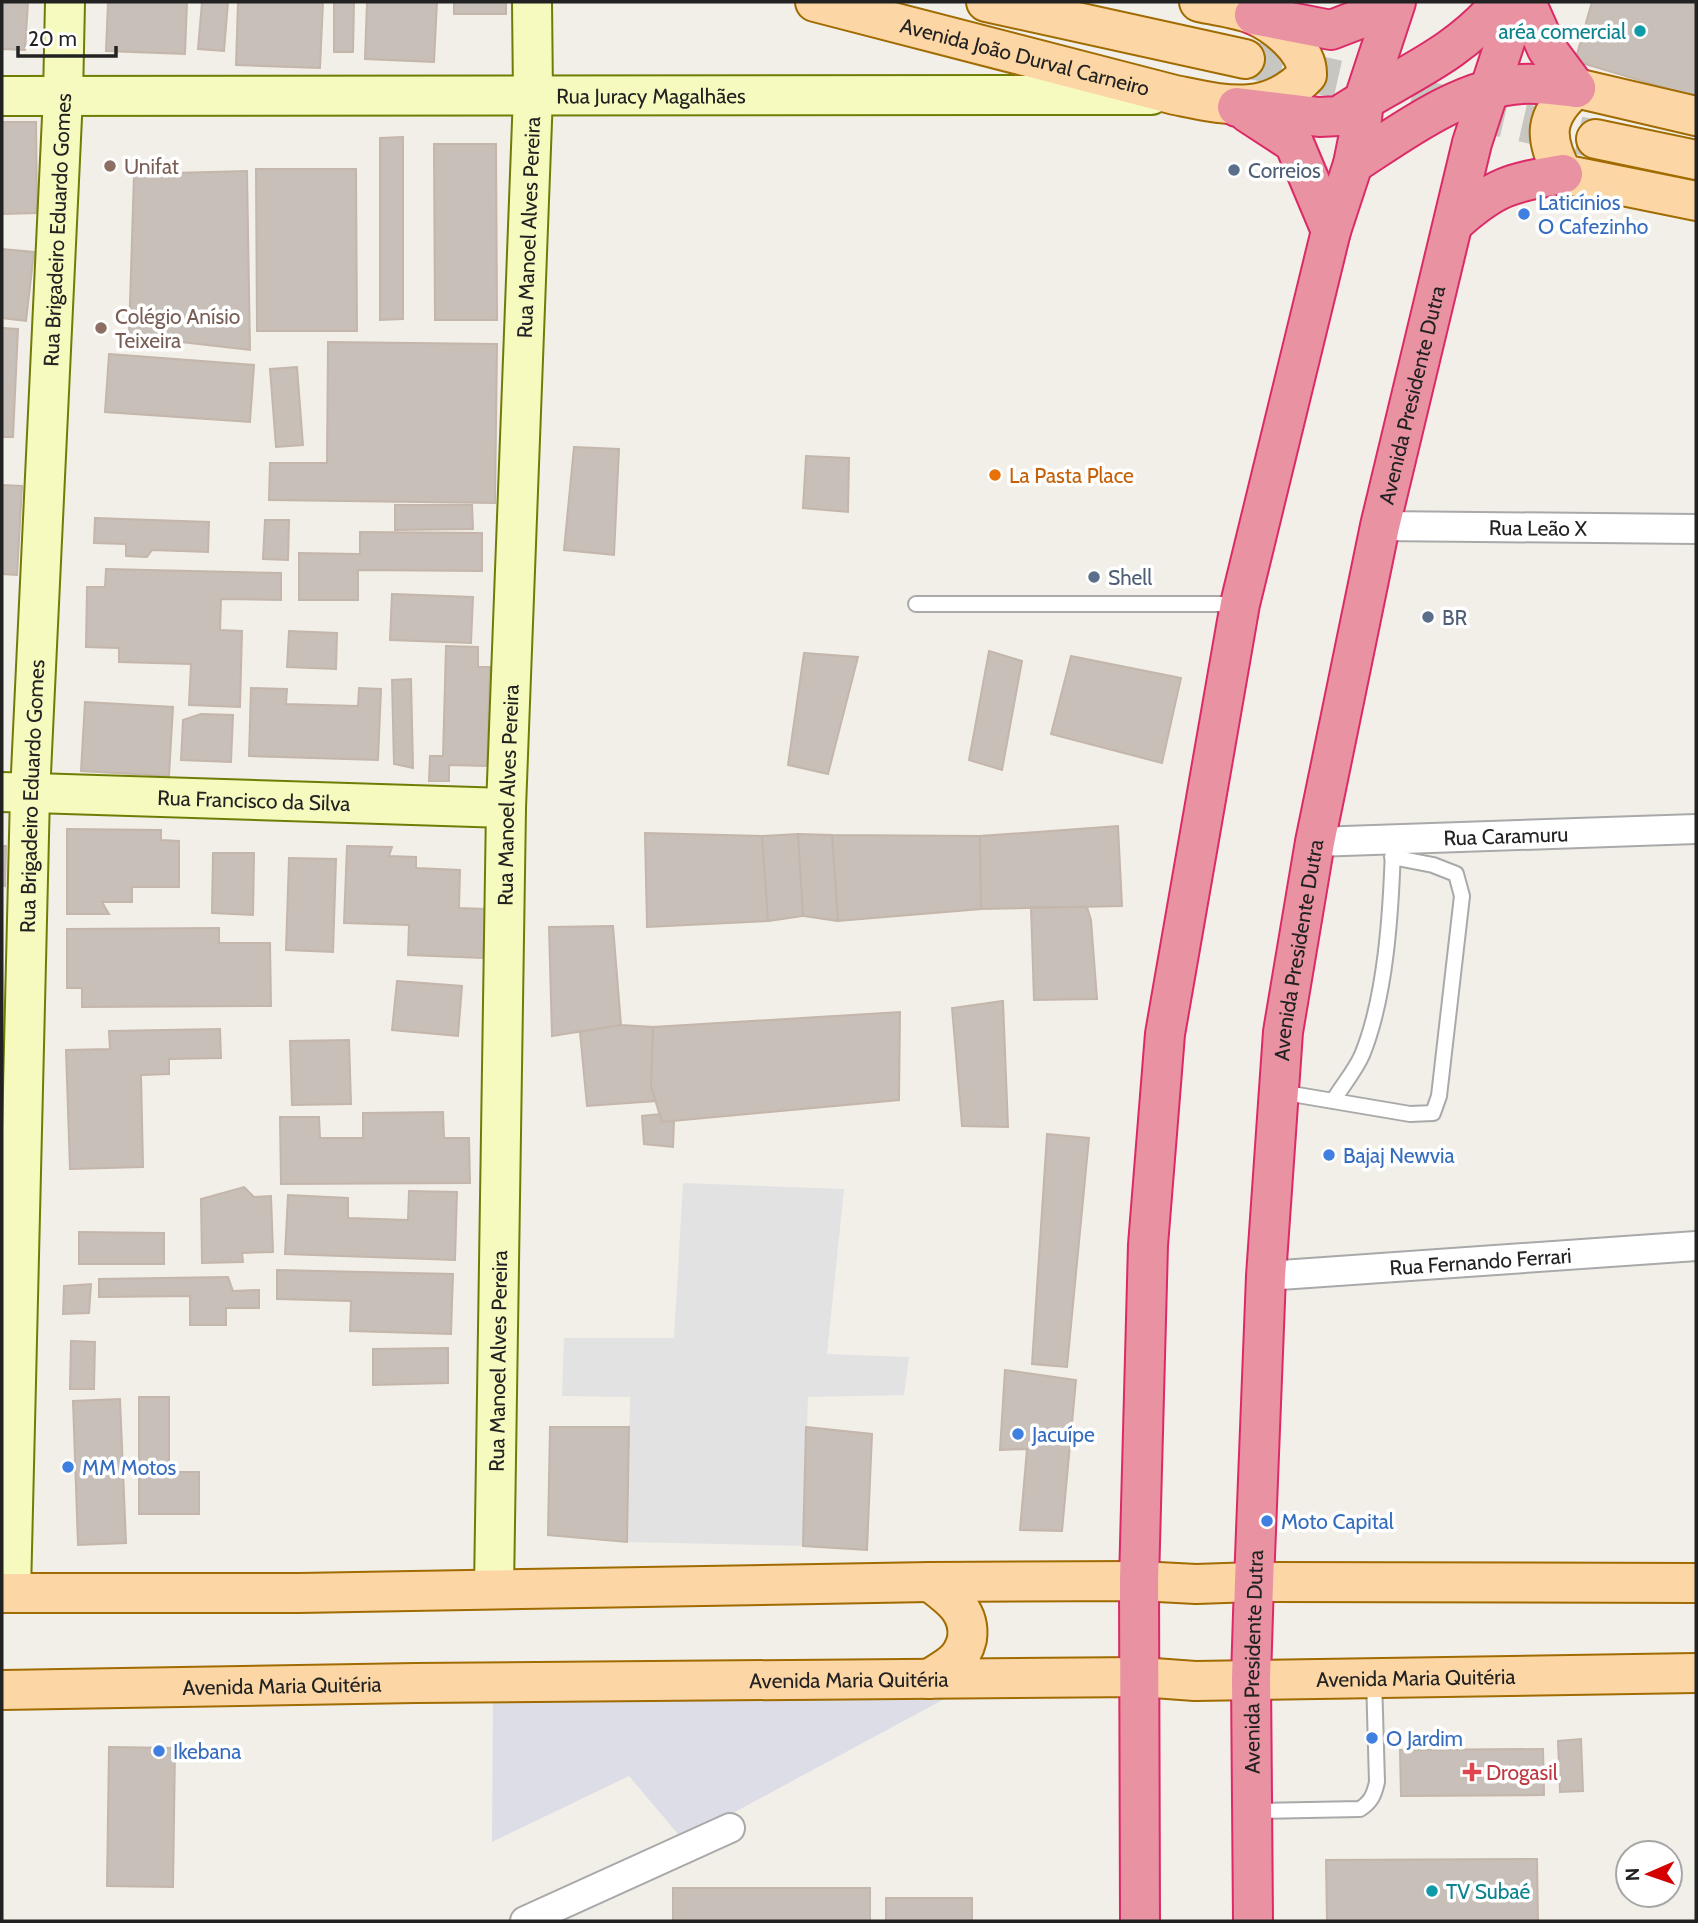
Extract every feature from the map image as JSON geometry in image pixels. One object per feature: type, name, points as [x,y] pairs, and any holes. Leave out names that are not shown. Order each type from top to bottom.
[{"type":"highway","points":[[1254,15],[1331,30],[1365,17],[1372,2]]},
{"type":"highway","points":[[1140,1921],[1139,1581],[1148,1245],[1165,1034],[1240,604],[1331,231],[1353,164],[1364,100],[1395,2]]},
{"type":"highway","points":[[1237,107],[1319,117],[1339,116],[1455,47],[1486,21],[1501,2]]},
{"type":"highway","name":"Avenida Presidente Dutra","points":[[1253,1921],[1251,1678],[1254,1582],[1266,1276],[1283,1032],[1315,842],[1380,526],[1472,144],[1518,2]]},
{"type":"highway","points":[[1526,2],[1547,49],[1576,88]]},
{"type":"highway","points":[[1353,164],[1450,104],[1488,91],[1522,84],[1576,88]]},
{"type":"highway","points":[[1237,107],[1294,143],[1331,231]]},
{"type":"highway","points":[[1454,223],[1480,200],[1495,191],[1519,182],[1563,174]]},
{"type":"main road","name":"Avenida João Durval Carneiro","points":[[815,2],[1175,95],[1237,107]]},
{"type":"main road","points":[[986,2],[1245,59]]},
{"type":"main road","points":[[1199,2],[1254,15],[1299,47],[1308,66],[1307,75],[1281,96],[1237,107]]},
{"type":"main road","points":[[1696,116],[1576,88],[1562,100],[1553,113],[1549,130],[1555,158],[1563,174],[1696,201]]},
{"type":"main road","points":[[1596,139],[1696,160]]},
{"type":"main road","points":[[929,1679],[954,1662],[965,1647],[968,1628],[956,1601],[930,1582]]},
{"type":"main road","points":[[6,1592],[299,1593],[930,1582],[1696,1583]]},
{"type":"main road","name":"Avenida Maria Quitéria","points":[[2,1690],[377,1684],[1140,1677],[1195,1681],[1251,1678],[1696,1674]]},
{"type":"street","name":"Rua Brigadeiro Eduardo Gomes","points":[[6,1592],[16,793],[63,96],[65,2]]},
{"type":"street","name":"Rua Manoel Alves Pereira","points":[[494,1589],[506,808],[533,95],[532,2]]},
{"type":"street","name":"Rua Juracy Magalhães","points":[[2,96],[1175,95]]},
{"type":"street","name":"Rua Leão X","points":[[1380,526],[1696,529]]},
{"type":"street","name":"Rua Francisco da Silva","points":[[16,793],[506,808]]},
{"type":"street","name":"Rua Caramuru","points":[[1315,842],[1393,848],[1696,829]]},
{"type":"street","name":"Rua Fernando Ferrari","points":[[1266,1276],[1696,1246]]},
{"type":"street","points":[[2,1690],[2,1710]]},
{"type":"street","points":[[525,1921],[730,1828]]},
{"type":"lane","points":[[916,604],[1240,604]]},
{"type":"lane","points":[[1279,1092],[1410,1114],[1433,1113],[1439,1096],[1462,896],[1456,874],[1393,848],[1387,935],[1376,1007],[1361,1057],[1333,1101]]},
{"type":"lane","points":[[1252,1811],[1360,1809],[1368,1804],[1374,1795],[1377,1782],[1374,1677]]},
{"type":"shaded area","points":[[683,1183],[844,1189],[827,1354],[909,1357],[904,1395],[808,1397],[803,1546],[627,1542],[630,1397],[562,1396],[564,1338],[674,1338]]},
{"type":"shaded area","points":[[974,1683],[683,1840],[629,1776],[492,1842],[493,1699]]},
{"type":"building","points":[[2,2],[28,2],[25,50],[2,49]]},
{"type":"building","points":[[108,2],[187,2],[185,54],[106,51]]},
{"type":"building","points":[[202,2],[228,2],[224,51],[198,49]]},
{"type":"building","points":[[238,2],[323,2],[320,68],[236,65]]},
{"type":"building","points":[[334,2],[354,2],[353,52],[334,52]]},
{"type":"building","points":[[367,2],[437,2],[434,62],[365,59]]},
{"type":"building","points":[[454,2],[506,2],[506,14],[454,14]]},
{"type":"building","name":"aréa comercial","points":[[1592,2],[1696,2],[1696,97],[1575,61]]},
{"type":"building","points":[[2,122],[36,122],[37,213],[2,214]]},
{"type":"building","points":[[403,137],[403,319],[380,320],[380,138]]},
{"type":"building","points":[[434,144],[496,144],[497,320],[435,320]]},
{"type":"building","points":[[256,169],[356,169],[357,331],[257,331]]},
{"type":"building","points":[[247,171],[250,350],[129,336],[134,174]]},
{"type":"building","points":[[2,249],[34,252],[26,321],[2,318]]},
{"type":"building","points":[[2,328],[18,329],[13,437],[2,437]]},
{"type":"building","points":[[328,342],[497,344],[495,503],[269,500],[270,463],[327,463]]},
{"type":"building","points":[[109,354],[254,365],[250,422],[105,412]]},
{"type":"building","points":[[297,367],[303,445],[276,447],[270,369]]},
{"type":"building","points":[[574,447],[619,449],[614,555],[564,550]]},
{"type":"building","points":[[806,456],[849,458],[848,512],[803,508]]},
{"type":"building","points":[[2,485],[22,486],[17,575],[2,574]]},
{"type":"building","points":[[395,505],[472,505],[473,529],[395,530]]},
{"type":"building","points":[[95,518],[209,522],[208,552],[152,550],[147,557],[126,556],[126,544],[94,543]]},
{"type":"building","points":[[265,520],[289,520],[288,560],[263,559]]},
{"type":"building","points":[[360,532],[482,533],[482,571],[358,570],[358,600],[299,600],[299,553],[360,554]]},
{"type":"building","points":[[106,569],[281,573],[281,600],[221,599],[220,630],[242,631],[240,707],[189,705],[191,664],[119,662],[119,648],[86,647],[87,587],[105,587]]},
{"type":"building","points":[[392,594],[473,597],[471,643],[390,640]]},
{"type":"building","points":[[289,631],[337,633],[336,669],[287,667]]},
{"type":"building","points":[[446,646],[478,647],[478,667],[490,667],[487,766],[449,765],[449,781],[429,781],[430,756],[443,756]]},
{"type":"building","points":[[989,651],[1022,661],[1002,770],[969,760]]},
{"type":"building","points":[[804,653],[858,657],[828,774],[788,765]]},
{"type":"building","points":[[1071,656],[1181,678],[1162,763],[1051,734]]},
{"type":"building","points":[[411,679],[413,768],[394,764],[392,680]]},
{"type":"building","points":[[251,688],[287,689],[286,704],[358,706],[359,688],[381,689],[378,760],[249,756]]},
{"type":"building","points":[[85,702],[173,707],[169,776],[81,771]]},
{"type":"building","points":[[201,714],[233,715],[231,762],[181,760],[183,720]]},
{"type":"building","points":[[1118,826],[1122,906],[981,909],[980,836]]},
{"type":"building","points":[[67,829],[161,830],[161,840],[179,841],[179,887],[132,887],[132,902],[102,902],[109,914],[67,914]]},
{"type":"building","points":[[645,833],[762,836],[768,921],[647,927]]},
{"type":"building","points":[[798,834],[832,835],[838,921],[803,916]]},
{"type":"building","points":[[798,834],[803,916],[768,921],[762,836]]},
{"type":"building","points":[[832,835],[980,836],[981,909],[838,921]]},
{"type":"building","points":[[2,846],[6,846],[5,886],[2,885]]},
{"type":"building","points":[[347,846],[392,847],[389,856],[416,857],[416,868],[460,870],[459,908],[485,909],[483,958],[408,955],[409,925],[344,923]]},
{"type":"building","points":[[213,853],[254,853],[253,915],[212,913]]},
{"type":"building","points":[[289,858],[336,859],[333,952],[286,950]]},
{"type":"building","points":[[1031,907],[1087,907],[1091,920],[1097,999],[1034,1000]]},
{"type":"building","points":[[613,926],[621,1025],[552,1036],[549,927]]},
{"type":"building","points":[[219,928],[219,943],[270,943],[271,1006],[82,1007],[82,988],[67,988],[67,929]]},
{"type":"building","points":[[397,981],[462,986],[458,1036],[392,1030]]},
{"type":"building","points":[[1003,1001],[1008,1127],[962,1126],[952,1008]]},
{"type":"building","points":[[900,1012],[899,1100],[662,1122],[651,1087],[653,1027]]},
{"type":"building","points":[[621,1025],[653,1027],[651,1087],[656,1101],[587,1106],[580,1032]]},
{"type":"building","points":[[220,1029],[221,1058],[169,1059],[169,1074],[141,1075],[143,1167],[70,1169],[66,1050],[110,1049],[109,1031]]},
{"type":"building","points":[[349,1040],[351,1104],[292,1105],[290,1041]]},
{"type":"building","points":[[443,1112],[444,1138],[469,1138],[470,1183],[281,1184],[280,1117],[319,1117],[320,1138],[363,1138],[363,1113]]},
{"type":"building","points":[[660,1114],[662,1122],[674,1121],[673,1147],[644,1144],[642,1116]]},
{"type":"building","points":[[1047,1134],[1089,1138],[1067,1367],[1032,1364]]},
{"type":"building","points":[[244,1187],[254,1197],[271,1196],[273,1252],[242,1253],[243,1262],[202,1263],[201,1199]]},
{"type":"building","points":[[409,1191],[457,1192],[455,1260],[285,1254],[288,1195],[348,1198],[348,1218],[408,1220]]},
{"type":"building","points":[[79,1232],[164,1233],[164,1264],[79,1264]]},
{"type":"building","points":[[277,1270],[453,1274],[451,1334],[350,1331],[351,1301],[277,1299]]},
{"type":"building","points":[[228,1277],[233,1291],[259,1290],[259,1308],[226,1308],[226,1325],[190,1325],[190,1296],[99,1297],[99,1279]]},
{"type":"building","points":[[91,1284],[89,1313],[63,1314],[64,1286]]},
{"type":"building","points":[[71,1341],[95,1342],[94,1389],[70,1389]]},
{"type":"building","points":[[448,1348],[448,1383],[373,1385],[373,1349]]},
{"type":"building","points":[[1005,1370],[1076,1380],[1062,1531],[1020,1530],[1027,1449],[1000,1450]]},
{"type":"building","points":[[139,1397],[169,1397],[169,1472],[199,1472],[199,1514],[139,1514]]},
{"type":"building","points":[[120,1399],[126,1543],[78,1545],[73,1401]]},
{"type":"building","points":[[550,1427],[629,1427],[627,1542],[548,1535]]},
{"type":"building","points":[[806,1427],[872,1434],[867,1550],[803,1546]]},
{"type":"building","points":[[1581,1739],[1583,1791],[1560,1792],[1558,1741]]},
{"type":"building","points":[[109,1747],[175,1748],[173,1887],[107,1886]]},
{"type":"building","name":"Drogasil","points":[[1543,1749],[1544,1795],[1401,1796],[1400,1750]]},
{"type":"building","name":"TV Subaé","points":[[1537,1859],[1538,1921],[1327,1921],[1326,1860]]},
{"type":"building","points":[[673,1888],[870,1888],[870,1921],[673,1921]]},
{"type":"building","points":[[886,1898],[972,1898],[972,1921],[886,1921]]},
{"type":"tunnel","points":[[1245,59],[1596,139]]},
{"type":"place","name":"aréa comercial","points":[[1640,31]]},
{"type":"place","name":"Unifat","points":[[110,166]]},
{"type":"place","name":"Correios","points":[[1234,170]]},
{"type":"place","name":"Laticínios O Cafezinho","points":[[1524,214]]},
{"type":"place","name":"Colégio Anísio Teixeira","points":[[101,328]]},
{"type":"place","name":"La Pasta Place","points":[[995,475]]},
{"type":"place","name":"Shell","points":[[1094,577]]},
{"type":"place","name":"BR","points":[[1428,617]]},
{"type":"place","name":"Bajaj Newvia","points":[[1329,1155]]},
{"type":"place","name":"Jacuípe","points":[[1018,1434]]},
{"type":"place","name":"MM Motos","points":[[68,1467]]},
{"type":"place","name":"Moto Capital","points":[[1267,1521]]},
{"type":"place","name":"O Jardim","points":[[1372,1738]]},
{"type":"place","name":"Ikebana","points":[[159,1751]]},
{"type":"place","name":"Drogasil","points":[[1472,1772]]},
{"type":"place","name":"TV Subaé","points":[[1432,1891]]}]
